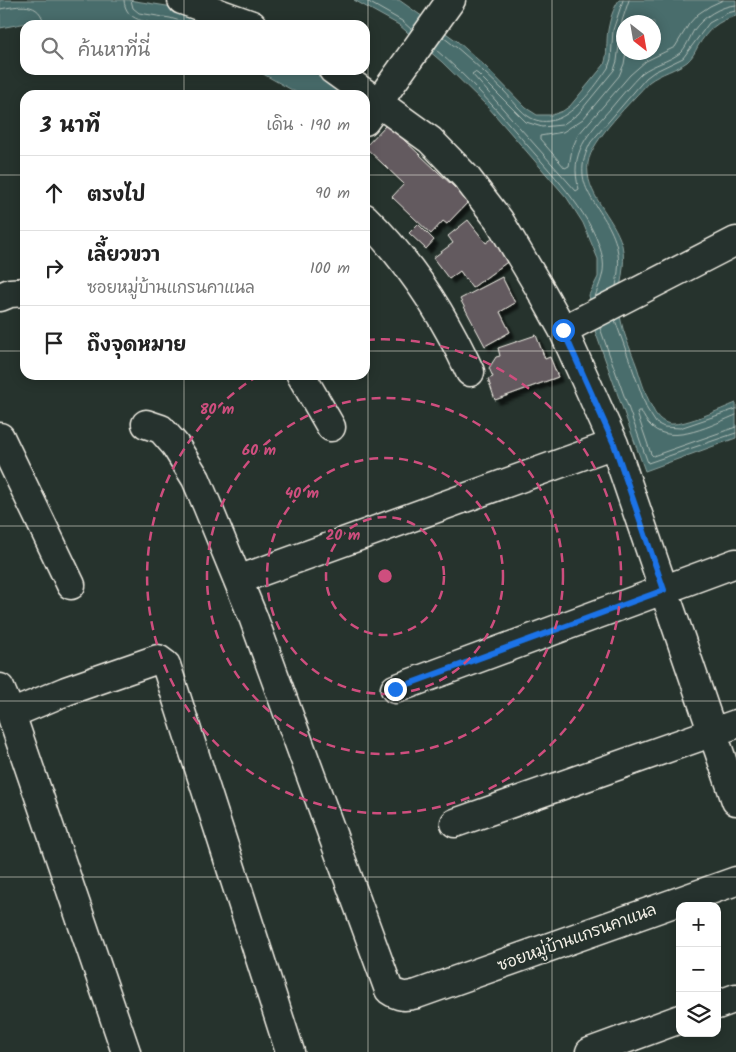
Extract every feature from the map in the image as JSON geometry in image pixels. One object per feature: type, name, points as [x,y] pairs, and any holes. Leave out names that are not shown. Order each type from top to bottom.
[{"type":"street","points":[[182,0],[238,20]]},
{"type":"street","points":[[446,8],[372,112],[430,140],[466,177],[499,220],[534,277],[563,330],[614,444],[664,590],[724,729],[736,800]]},
{"type":"street","points":[[339,75],[352,90]]},
{"type":"street","points":[[370,223],[426,290],[455,339],[470,372]]},
{"type":"street","points":[[563,330],[736,241]]},
{"type":"street","points":[[0,297],[10,293],[20,292]]},
{"type":"street","points":[[304,380],[331,427]]},
{"type":"street","points":[[146,424],[161,429],[175,445],[188,466],[207,505],[238,580],[614,444]]},
{"type":"street","points":[[3,450],[70,584]]},
{"type":"street","points":[[395,689],[736,564]]},
{"type":"street","name":"ซอยหมู่บ้านแกรนคาแนล","points":[[238,580],[389,990],[397,995],[406,997],[418,994],[736,881]]},
{"type":"street","points":[[11,714],[66,691],[158,659],[166,665],[290,1052]]},
{"type":"street","points":[[0,688],[11,714],[126,1052]]},
{"type":"street","points":[[454,823],[724,729]]},
{"type":"street","points":[[721,1004],[736,998]]},
{"type":"street","points":[[590,1052],[632,1045],[676,1021]]},
{"type":"water","points":[[0,0],[129,0],[173,7],[213,20],[20,20],[20,24],[0,28]]},
{"type":"water","points":[[354,0],[399,0],[457,41],[485,66],[526,108],[537,115],[552,115],[570,106],[604,65],[607,34],[613,11],[619,0],[736,0],[736,16],[718,23],[709,31],[687,62],[649,82],[604,132],[591,154],[588,163],[588,174],[590,185],[613,224],[622,245],[624,260],[619,298],[621,322],[645,391],[655,413],[666,423],[677,424],[704,416],[736,403],[736,438],[645,471],[595,331],[589,295],[598,277],[598,259],[583,223],[567,198],[488,107],[442,62],[399,25]]},
{"type":"water","points":[[265,75],[322,75],[345,90],[292,90]]},
{"type":"building","points":[[387,124],[469,201],[447,224],[443,221],[431,234],[392,197],[404,184],[370,152],[370,142]]},
{"type":"building","points":[[468,220],[486,243],[493,238],[510,260],[472,288],[460,271],[449,279],[433,258],[453,243],[448,236]]},
{"type":"building","points":[[418,224],[434,240],[426,249],[409,233]]},
{"type":"building","points":[[502,277],[515,303],[500,312],[510,332],[485,346],[460,299]]},
{"type":"building","points":[[536,335],[545,359],[550,357],[558,377],[495,400],[488,379],[493,377],[489,368],[496,357],[500,356],[498,348]]},
{"type":"route","points":[[395,689],[664,590],[614,444],[563,330]]}]
